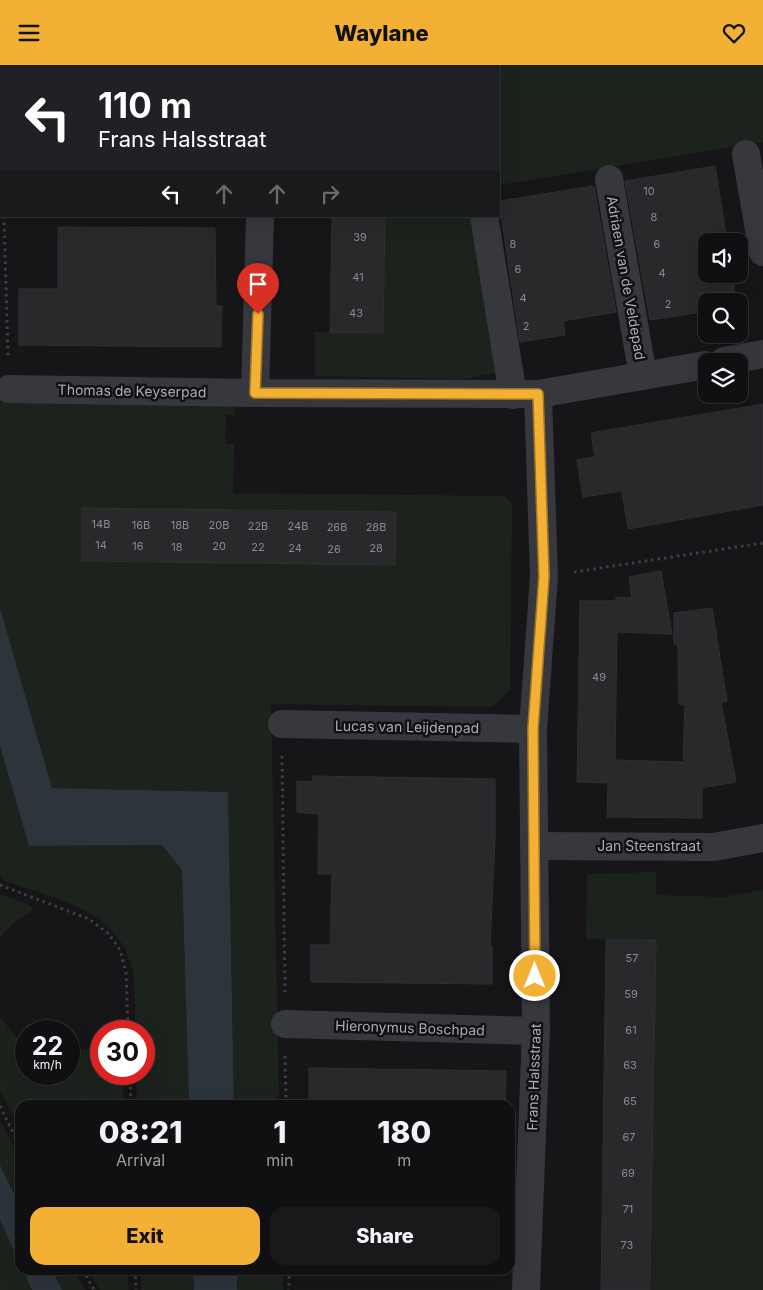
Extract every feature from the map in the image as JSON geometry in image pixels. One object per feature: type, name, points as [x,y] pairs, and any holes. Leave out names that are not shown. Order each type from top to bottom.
[{"type":"street","points":[[746,154],[763,252]]},
{"type":"street","name":"Adriaen van de Veldepad","points":[[609,179],[643,376]]},
{"type":"street","points":[[260,217],[255,393],[526,394],[698,366]]},
{"type":"street","name":"Frans Halsstraat","points":[[484,217],[526,394],[544,577],[533,729],[536,1031],[526,1290]]},
{"type":"street","points":[[748,357],[763,354]]},
{"type":"street","name":"Thomas de Keyserpad","points":[[9,389],[255,393]]},
{"type":"street","name":"Lucas van Leijdenpad","points":[[282,724],[533,729]]},
{"type":"street","name":"Jan Steenstraat","points":[[534,846],[714,847],[763,838]]},
{"type":"street","name":"Hieronymus Boschpad","points":[[285,1024],[536,1031]]},
{"type":"path","points":[[4,217],[9,389]]},
{"type":"path","points":[[544,577],[763,543]]},
{"type":"path","points":[[282,724],[286,1100]]},
{"type":"path","points":[[0,885],[89,919],[109,934],[120,950],[126,973],[128,1020]]},
{"type":"path","points":[[130,1085],[131,1100]]},
{"type":"path","points":[[0,1106],[15,1137]]},
{"type":"path","points":[[86,1275],[94,1290]]},
{"type":"path","points":[[135,1275],[136,1290]]},
{"type":"path","points":[[289,1275],[289,1290]]},
{"type":"shaded area","points":[[500,65],[763,65],[763,142],[500,185]]},
{"type":"shaded area","points":[[385,217],[476,217],[501,372],[465,379],[315,376],[315,332],[383,333]]},
{"type":"shaded area","points":[[0,391],[236,395],[235,415],[226,415],[225,444],[234,444],[233,493],[505,496],[512,504],[510,690],[492,707],[271,704],[279,1100],[234,1100],[228,792],[52,788],[0,608]]},
{"type":"shaded area","points":[[0,608],[52,788],[228,792],[234,1100],[189,1100],[182,870],[162,845],[29,846],[0,746]]},
{"type":"shaded area","points":[[0,746],[29,846],[162,845],[182,870],[189,1100],[137,1100],[136,1085],[155,1085],[155,1020],[135,1020],[133,974],[127,952],[116,935],[102,921],[85,911],[66,902],[5,881],[0,876]]},
{"type":"shaded area","points":[[656,872],[656,895],[722,897],[763,890],[763,1290],[651,1290],[656,940],[586,939],[587,874]]},
{"type":"shaded area","points":[[0,894],[30,905],[33,910],[10,926],[0,939]]},
{"type":"shaded area","points":[[0,1017],[15,1036],[15,1085],[80,1085],[80,1050],[90,1048],[90,1085],[123,1085],[123,1100],[15,1100],[15,1120],[0,1090]]},
{"type":"shaded area","points":[[0,1120],[15,1150],[15,1196],[0,1165]]},
{"type":"shaded area","points":[[0,1165],[15,1196],[15,1253],[0,1220]]},
{"type":"shaded area","points":[[0,1220],[15,1253],[15,1275],[25,1275],[32,1290],[0,1290]]},
{"type":"shaded area","points":[[25,1275],[54,1275],[62,1290],[32,1290]]},
{"type":"shaded area","points":[[54,1275],[77,1275],[85,1290],[62,1290]]},
{"type":"shaded area","points":[[91,1275],[127,1275],[128,1290],[100,1290]]},
{"type":"shaded area","points":[[141,1275],[193,1275],[194,1290],[141,1290]]},
{"type":"shaded area","points":[[193,1275],[237,1275],[237,1290],[194,1290]]},
{"type":"shaded area","points":[[237,1275],[283,1275],[283,1290],[237,1290]]},
{"type":"building","points":[[715,166],[726,233],[698,233],[698,283],[734,283],[735,292],[698,293],[698,313],[650,320],[625,181]]},
{"type":"building","points":[[594,186],[616,312],[563,321],[565,335],[520,342],[500,201]]},
{"type":"building","points":[[332,217],[385,217],[383,333],[330,332]]},
{"type":"building","points":[[58,227],[215,228],[216,306],[222,306],[221,347],[19,345],[19,289],[58,289]]},
{"type":"building","points":[[763,404],[763,505],[628,529],[622,491],[583,497],[577,460],[595,457],[591,433]]},
{"type":"building","points":[[82,508],[396,512],[395,565],[82,561]]},
{"type":"building","points":[[661,571],[672,634],[617,632],[615,760],[683,762],[685,704],[679,704],[678,645],[674,644],[674,613],[712,608],[727,701],[721,702],[736,782],[702,788],[702,818],[607,817],[608,783],[577,782],[580,601],[616,601],[616,597],[632,598],[629,577]]},
{"type":"building","points":[[313,776],[495,779],[495,840],[490,947],[492,947],[492,984],[311,982],[311,945],[330,945],[332,874],[318,874],[319,814],[297,812],[297,781],[313,782]]},
{"type":"building","points":[[606,940],[656,940],[650,1290],[601,1290]]},
{"type":"building","points":[[309,1068],[506,1071],[505,1100],[309,1100]]},
{"type":"route","points":[[258,314],[255,393],[538,394],[544,577],[533,729],[535,976]]}]
